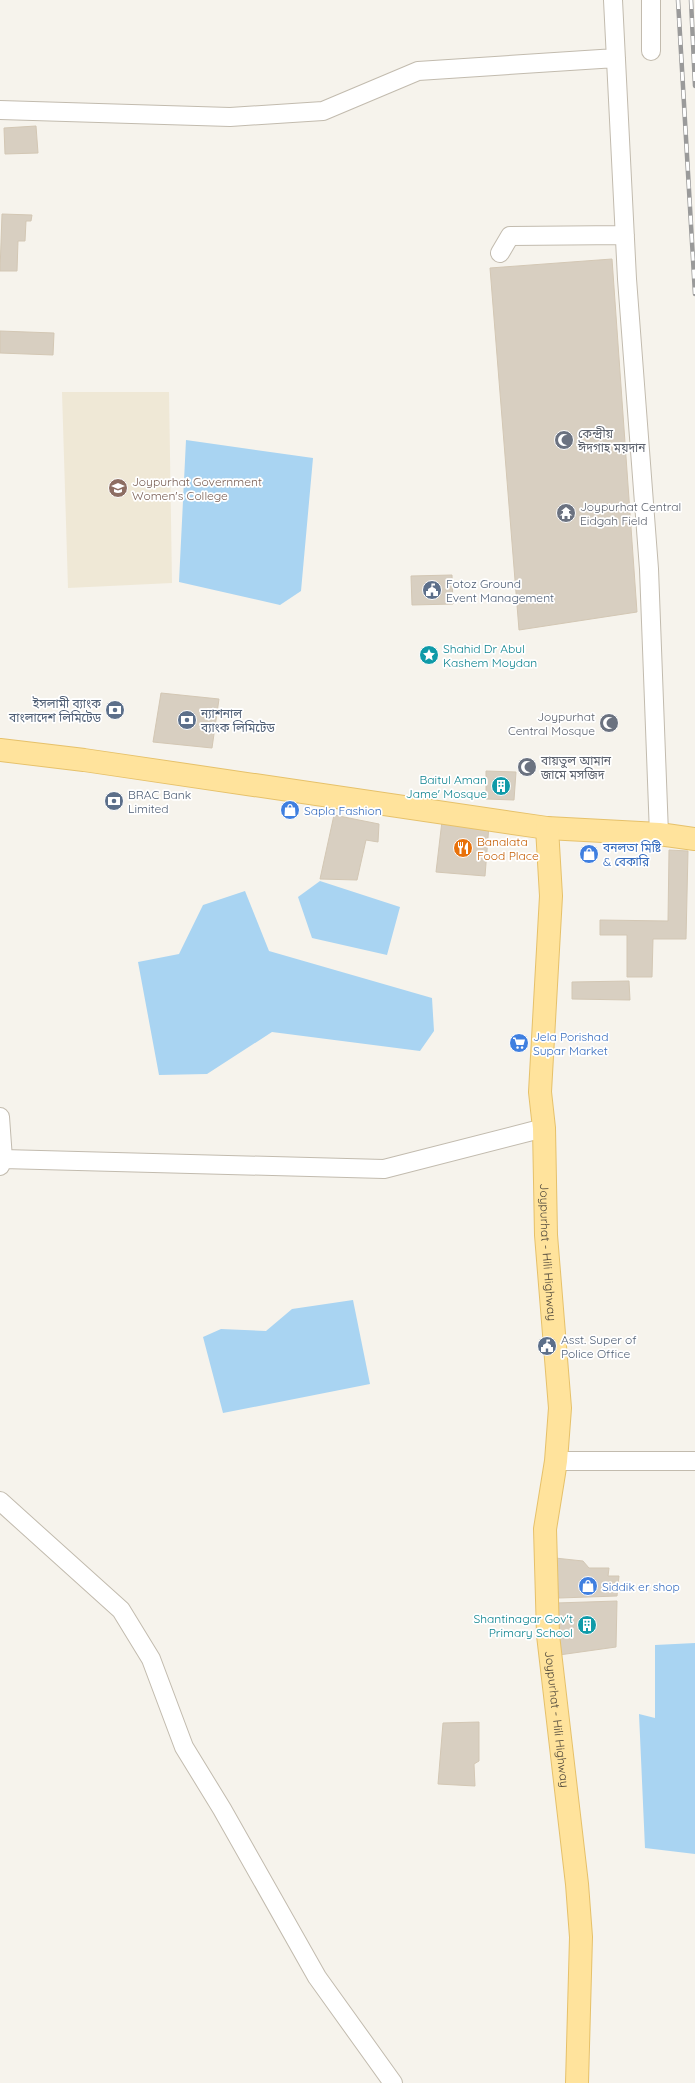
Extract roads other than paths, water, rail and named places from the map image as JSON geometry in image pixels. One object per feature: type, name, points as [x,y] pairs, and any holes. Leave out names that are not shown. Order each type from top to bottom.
[{"type":"main road","points":[[0,750],[84,760],[547,828],[659,834],[695,839]]},
{"type":"main road","name":"Joypurhat - Hili Highway","points":[[547,828],[551,896],[540,1092],[544,1128],[546,1235],[560,1408],[556,1461],[545,1529],[548,1635],[577,1884],[580,1937],[577,2083]]},
{"type":"street","points":[[613,0],[625,235],[649,569],[659,834]]},
{"type":"street","points":[[651,0],[651,50]]},
{"type":"street","points":[[0,110],[230,117],[323,111],[418,71],[616,58]]},
{"type":"street","points":[[500,253],[510,236],[625,235]]},
{"type":"street","points":[[0,1118],[2,1163],[384,1169],[544,1128]]},
{"type":"street","points":[[556,1461],[695,1461]]},
{"type":"street","points":[[0,1501],[121,1610],[151,1659],[184,1747],[222,1809],[316,1977],[393,2083]]},
{"type":"water","points":[[186,440],[313,458],[301,591],[280,605],[179,582]]},
{"type":"water","points":[[320,881],[400,907],[387,955],[312,938],[298,897]]},
{"type":"water","points":[[245,891],[269,951],[432,998],[434,1031],[420,1051],[272,1032],[207,1074],[159,1075],[138,962],[179,954],[203,905]]},
{"type":"water","points":[[353,1300],[370,1384],[223,1413],[203,1337],[221,1329],[266,1331],[292,1309]]},
{"type":"water","points":[[695,1643],[695,1854],[645,1848],[639,1714],[655,1718],[655,1645]]},
{"type":"railway","points":[[678,0],[695,294]]},
{"type":"railway","points":[[691,0],[695,86]]},
{"type":"place","name":"কেন্দ্রীয় ঈদগাহ ময়দান","points":[[564,440]]},
{"type":"place","name":"Joypurhat Government Women's College","points":[[118,488]]},
{"type":"place","name":"Joypurhat Central Eidgah Field","points":[[566,513]]},
{"type":"place","name":"Fotoz Ground Event Management","points":[[432,590]]},
{"type":"place","name":"Shahid Dr Abul Kashem Moydan","points":[[429,655]]},
{"type":"place","name":"ইসলামী ব্যাংক বাংলাদেশ লিমিটেড","points":[[115,710]]},
{"type":"place","name":"ন্যাশনাল ব্যাংক লিমিটেড","points":[[187,720]]},
{"type":"place","name":"Joypurhat Central Mosque","points":[[609,723]]},
{"type":"place","name":"বায়তুল আমান জামে মসজিদ","points":[[527,767]]},
{"type":"place","name":"Baitul Aman Jame' Mosque","points":[[501,786]]},
{"type":"place","name":"BRAC Bank Limited","points":[[114,801]]},
{"type":"place","name":"Sapla Fashion","points":[[290,810]]},
{"type":"place","name":"Banalata Food Place","points":[[463,848]]},
{"type":"place","name":"বনলতা মিষ্টি & বেকারি","points":[[589,854]]},
{"type":"place","name":"Jela Porishad Supar Market","points":[[519,1043]]},
{"type":"place","name":"Asst. Super of Police Office","points":[[547,1346]]},
{"type":"place","name":"Siddik er shop","points":[[588,1586]]},
{"type":"place","name":"Shantinagar Gov't Primary School","points":[[587,1625]]}]
